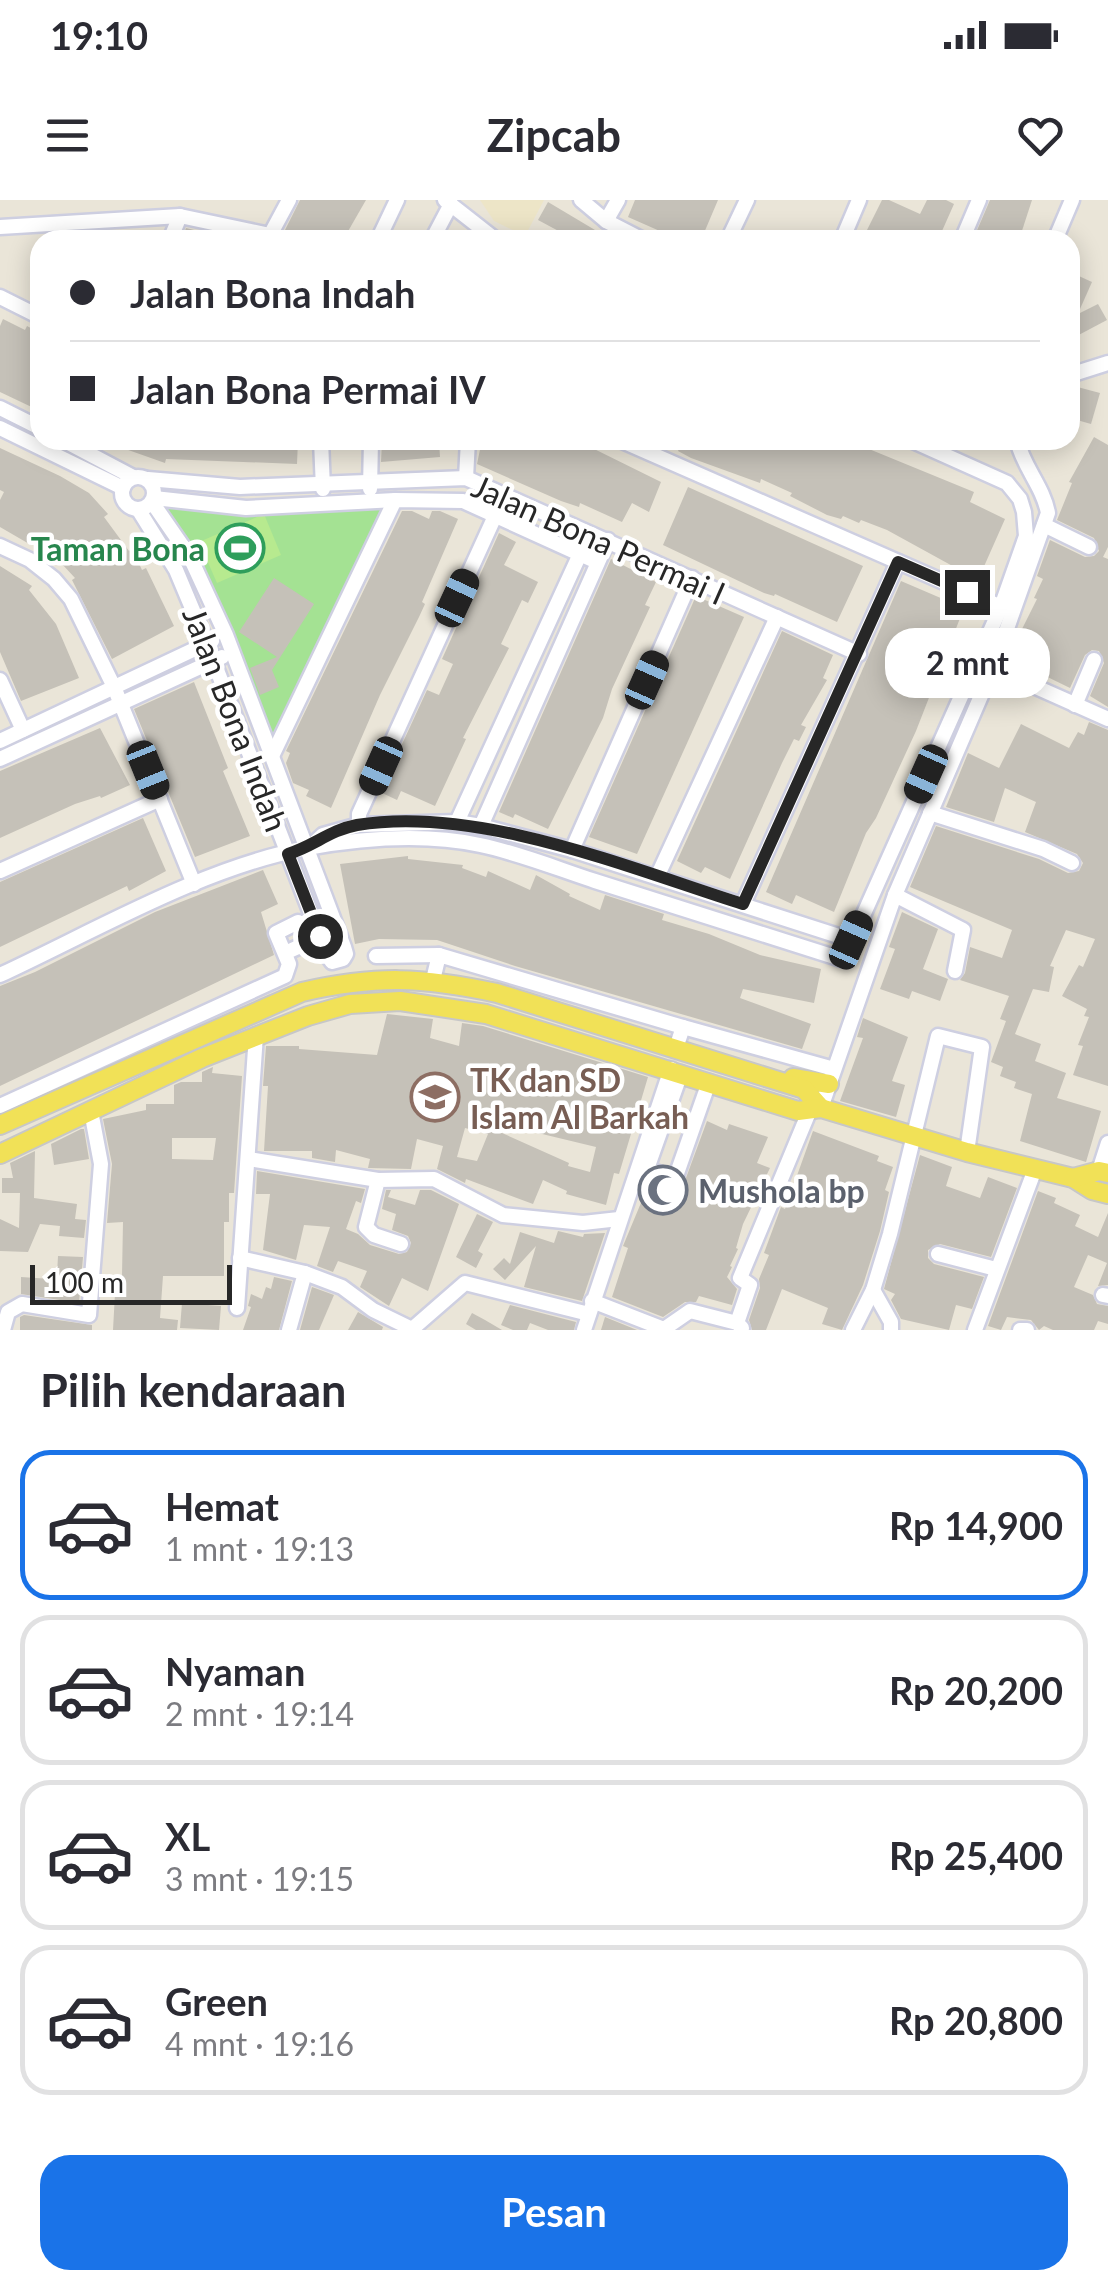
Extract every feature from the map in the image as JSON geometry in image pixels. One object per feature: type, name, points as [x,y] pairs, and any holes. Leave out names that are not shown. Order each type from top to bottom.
[{"type":"main road","points":[[0,1125],[188,1030],[302,992],[391,978],[434,980],[497,992],[804,1089],[815,1110]]},
{"type":"main road","points":[[0,1154],[256,1035],[350,1004],[400,1002],[486,1014],[738,1092],[1073,1178],[1092,1190],[1108,1194]]},
{"type":"main road","points":[[738,1092],[745,1070]]},
{"type":"main road","points":[[768,1078],[832,1077]]},
{"type":"main road","points":[[1073,1178],[1104,1172]]},
{"type":"street","points":[[273,230],[289,200]]},
{"type":"street","points":[[382,230],[396,200]]},
{"type":"street","points":[[581,200],[624,230]]},
{"type":"street","points":[[606,221],[618,200]]},
{"type":"street","points":[[732,230],[746,200]]},
{"type":"street","points":[[846,230],[859,200]]},
{"type":"street","points":[[966,230],[980,200]]},
{"type":"street","points":[[1059,230],[1072,200]]},
{"type":"street","points":[[436,230],[446,201],[483,230]]},
{"type":"street","points":[[174,230],[180,216]]},
{"type":"street","points":[[0,227],[180,216],[239,230]]},
{"type":"street","points":[[0,297],[30,312]]},
{"type":"street","points":[[1080,373],[1108,364]]},
{"type":"street","points":[[0,408],[30,423]]},
{"type":"street","points":[[0,428],[30,440]]},
{"type":"street","points":[[55,450],[154,488],[148,503],[127,505],[135,482]]},
{"type":"street","points":[[81,450],[135,482]]},
{"type":"street","points":[[321,450],[324,504]]},
{"type":"street","points":[[370,502],[371,450]]},
{"type":"street","points":[[466,478],[467,450]]},
{"type":"street","points":[[643,450],[1001,607]]},
{"type":"street","points":[[0,976],[194,884],[309,848],[356,840],[410,838],[480,844],[841,959],[1001,607],[1026,536],[1022,506],[1008,483],[933,450]]},
{"type":"street","points":[[240,1258],[305,1272],[418,1329],[466,1283],[590,1308],[664,1328],[690,1311],[739,1326],[750,1291],[750,1285],[740,1278],[832,1077],[895,896],[992,668],[1048,513],[1045,496],[1019,450]]},
{"type":"street","name":"Jalan Bona Permai I","points":[[135,482],[240,487],[466,478],[859,654]]},
{"type":"street","points":[[274,754],[395,500]]},
{"type":"street","name":"Jalan Bona Permai I","points":[[148,503],[246,508],[395,500],[463,501],[597,562]]},
{"type":"street","name":"Jalan Bona Indah","points":[[148,503],[190,557],[226,635],[344,947],[346,954],[338,961],[332,962],[327,955],[214,660],[148,503]]},
{"type":"street","points":[[359,825],[359,814],[495,516]]},
{"type":"street","points":[[1044,525],[1089,547]]},
{"type":"street","points":[[482,826],[608,540]]},
{"type":"street","points":[[0,546],[30,560],[71,599],[121,704],[194,884]]},
{"type":"street","points":[[456,822],[580,554]]},
{"type":"street","points":[[743,904],[898,562]]},
{"type":"street","points":[[572,850],[692,578]]},
{"type":"street","points":[[656,877],[777,617]]},
{"type":"street","points":[[0,741],[226,635]]},
{"type":"street","points":[[0,760],[233,652]]},
{"type":"street","points":[[1075,705],[1094,660]]},
{"type":"street","points":[[992,668],[1108,719]]},
{"type":"street","points":[[0,680],[23,730]]},
{"type":"street","points":[[0,871],[160,798]]},
{"type":"street","points":[[930,813],[1072,863]]},
{"type":"street","points":[[309,848],[323,835],[359,825],[456,822],[482,826],[572,850],[851,940]]},
{"type":"street","points":[[895,896],[964,930],[955,972]]},
{"type":"street","points":[[0,1106],[188,1030],[286,976],[290,964],[285,953]]},
{"type":"street","points":[[376,956],[440,955],[683,1027],[832,1077]]},
{"type":"street","points":[[434,980],[440,955]]},
{"type":"street","points":[[676,1048],[683,1027]]},
{"type":"street","points":[[188,1030],[202,1058]]},
{"type":"street","points":[[237,1308],[256,1035]]},
{"type":"street","points":[[853,1330],[873,1290],[914,1137],[935,1038],[980,1044],[982,1050],[967,1152]]},
{"type":"street","points":[[676,1071],[647,1169],[676,1179],[709,1082]]},
{"type":"street","points":[[584,1330],[676,1071]]},
{"type":"street","points":[[3,1330],[8,1312],[22,1304],[88,1315],[101,1164],[91,1111]]},
{"type":"street","points":[[1104,1172],[1108,1142]]},
{"type":"street","points":[[249,1159],[378,1180],[434,1179],[503,1215],[583,1224],[620,1220]]},
{"type":"street","points":[[979,1329],[996,1269],[1035,1169]]},
{"type":"street","points":[[378,1180],[366,1227],[374,1235],[401,1244]]},
{"type":"street","points":[[938,1254],[996,1269]]},
{"type":"street","points":[[289,1330],[305,1272]]},
{"type":"street","points":[[873,1290],[891,1322],[891,1330]]},
{"type":"shaded area","points":[[480,200],[544,200],[528,230],[513,230],[494,221]]},
{"type":"green space","points":[[158,505],[246,513],[387,506],[274,742],[232,639]]},
{"type":"green space","name":"Taman Bona","points":[[264,514],[281,555],[217,583],[199,542]]},
{"type":"building","points":[[300,200],[366,200],[349,230],[285,230]]},
{"type":"building","points":[[635,200],[718,200],[705,230],[657,230],[628,217]]},
{"type":"building","points":[[882,200],[920,214],[927,200],[954,204],[942,230],[867,230]]},
{"type":"building","points":[[990,200],[1032,200],[1022,230],[977,230]]},
{"type":"building","points":[[548,202],[595,230],[557,230],[538,220]]},
{"type":"building","points":[[1080,277],[1092,282],[1080,309]]},
{"type":"building","points":[[1098,304],[1107,320],[1080,334],[1080,313]]},
{"type":"building","points":[[3,319],[25,330],[30,328],[30,406],[0,392]]},
{"type":"building","points":[[1080,388],[1100,393],[1091,424],[1080,421]]},
{"type":"building","points":[[1094,437],[1108,445],[1108,547],[1103,557],[1108,559],[1108,707],[1090,696],[1104,663],[1099,651],[1085,655],[1070,688],[1025,666],[1023,670],[1007,659],[1037,599],[1034,598],[1043,579],[1037,576],[1050,540],[1085,557],[1099,551],[1094,538],[1057,520],[1072,483],[1069,482]]},
{"type":"building","points":[[0,448],[89,493],[108,514],[104,517],[129,551],[132,549],[142,570],[146,568],[174,626],[112,659],[72,580],[75,578],[49,550],[47,553],[0,527],[0,500],[4,492],[0,490]]},
{"type":"building","points":[[128,450],[298,450],[297,464],[166,459],[165,463]]},
{"type":"building","points":[[382,450],[440,450],[440,457],[381,462]]},
{"type":"building","points":[[480,450],[596,450],[661,482],[649,512],[632,503],[622,522],[580,503],[579,507],[561,501],[477,464]]},
{"type":"building","points":[[871,450],[974,492],[970,502],[1005,519],[978,580],[887,530],[861,520],[859,523],[827,515],[761,479],[760,483],[678,451]]},
{"type":"building","points":[[688,487],[863,566],[837,622],[775,594],[764,593],[663,545]]},
{"type":"building","points":[[402,511],[429,519],[432,511],[440,511],[458,519],[422,602],[425,604],[331,808],[306,796],[309,790],[293,783],[286,763],[290,753],[286,751]]},
{"type":"building","points":[[499,533],[516,542],[504,565],[538,582],[528,603],[522,600],[501,644],[509,648],[463,738],[466,739],[435,806],[401,791],[397,800],[380,792],[427,690],[439,695],[453,664],[442,659]]},
{"type":"building","points":[[611,559],[656,582],[645,605],[650,607],[612,689],[603,718],[548,829],[515,814],[513,818],[499,812]]},
{"type":"building","points":[[0,566],[32,586],[29,590],[56,624],[79,678],[21,701],[0,652]]},
{"type":"building","points":[[274,578],[314,604],[272,670],[279,687],[260,695],[250,668],[277,657],[239,632]]},
{"type":"building","points":[[901,581],[964,608],[916,731],[866,833],[834,912],[796,895],[792,904],[766,892]]},
{"type":"building","points":[[696,596],[744,617],[637,854],[589,837]]},
{"type":"building","points":[[782,631],[833,655],[823,678],[827,680],[801,725],[806,727],[799,741],[794,739],[782,763],[730,879],[705,867],[701,873],[677,861]]},
{"type":"building","points":[[194,682],[228,768],[223,771],[250,836],[195,857],[134,709]]},
{"type":"building","points":[[1089,722],[1108,730],[1108,1086],[1073,1075],[1083,1046],[1078,1045],[1089,1017],[1084,1016],[1087,1009],[1062,996],[1079,965],[1083,967],[1095,939],[1066,930],[1050,966],[1054,967],[1049,992],[1033,989],[1015,1034],[1041,1044],[1035,1061],[1066,1073],[1057,1098],[1101,1111],[1086,1162],[1020,1141],[1032,1094],[1014,1088],[1016,1082],[1000,1076],[1003,1067],[991,1062],[1006,1021],[1000,1019],[1009,996],[960,980],[970,947],[1002,958],[1012,930],[910,887],[936,826],[1039,859],[1068,873],[1079,871],[1083,863],[1077,854],[1025,832],[1036,802],[1005,788],[994,822],[946,807],[968,753],[999,768],[1021,724],[1069,748],[1078,732],[1084,735]]},
{"type":"building","points":[[100,728],[130,785],[75,804],[0,838],[0,771]]},
{"type":"building","points":[[143,818],[166,871],[0,947],[0,882]]},
{"type":"building","points":[[408,856],[463,865],[462,868],[486,877],[488,871],[530,890],[536,875],[600,910],[605,895],[664,914],[662,920],[760,955],[821,969],[814,1003],[743,989],[740,998],[811,1024],[802,1049],[437,940],[379,939],[355,944],[340,864]]},
{"type":"building","points":[[263,870],[278,904],[261,912],[274,955],[0,1086],[0,986],[155,912]]},
{"type":"building","points":[[902,912],[938,929],[923,969],[948,979],[940,1001],[912,991],[909,999],[880,989],[895,949],[889,947]]},
{"type":"building","points":[[387,1014],[433,1019],[430,1038],[459,1046],[462,1023],[483,1026],[648,1077],[606,1205],[566,1194],[567,1191],[543,1180],[533,1204],[466,1179],[465,1183],[437,1169],[443,1146],[417,1139],[411,1169],[368,1168],[370,1159],[336,1150],[335,1162],[312,1158],[312,1151],[264,1151],[266,1046],[377,1055]],"holes":[[[505,1125],[596,1147],[590,1172],[568,1166],[569,1163],[502,1133]],[[465,1128],[488,1134],[477,1161],[457,1157]]]},
{"type":"building","points":[[863,1018],[908,1037],[892,1081],[905,1085],[896,1117],[840,1101],[863,1038],[857,1037]]},
{"type":"building","points":[[213,1067],[212,1073],[242,1076],[234,1193],[229,1193],[229,1222],[224,1222],[224,1276],[163,1276],[160,1318],[178,1320],[177,1330],[113,1330],[116,1275],[122,1276],[123,1222],[107,1223],[112,1164],[103,1119],[146,1110],[146,1104],[174,1104],[174,1085],[202,1082],[202,1072]],"holes":[[[172,1138],[216,1138],[213,1160],[172,1159]]]},
{"type":"building","points":[[707,1121],[727,1130],[729,1124],[768,1137],[757,1163],[770,1168],[743,1224],[730,1266],[727,1277],[737,1289],[732,1305],[699,1296],[696,1302],[685,1302],[663,1317],[612,1297],[628,1248],[623,1246],[643,1198],[640,1197],[645,1180],[672,1189],[683,1186]]},
{"type":"building","points":[[81,1129],[89,1159],[54,1165],[51,1144]]},
{"type":"building","points":[[813,1131],[879,1156],[877,1161],[893,1167],[885,1190],[889,1192],[880,1231],[863,1285],[842,1330],[822,1324],[828,1308],[782,1289],[766,1330],[752,1330],[749,1320],[769,1255],[764,1253],[781,1207],[785,1209]]},
{"type":"building","points":[[35,1151],[34,1198],[77,1204],[75,1219],[86,1220],[84,1238],[59,1236],[60,1226],[40,1224],[28,1252],[0,1251],[0,1219],[19,1228],[20,1193],[2,1193],[2,1178],[13,1178],[10,1163]]},
{"type":"building","points":[[920,1155],[952,1167],[946,1186],[980,1198],[988,1177],[1017,1188],[991,1257],[940,1244],[928,1250],[928,1258],[934,1264],[984,1277],[972,1309],[956,1305],[949,1330],[901,1319],[891,1300],[895,1294],[884,1289]]},
{"type":"building","points":[[257,1171],[365,1189],[346,1229],[370,1245],[399,1254],[407,1252],[411,1243],[408,1236],[392,1230],[396,1214],[382,1209],[386,1190],[391,1190],[388,1197],[415,1205],[420,1190],[431,1190],[459,1204],[428,1291],[402,1278],[389,1306],[360,1287],[367,1271],[338,1261],[333,1272],[317,1266],[330,1227],[304,1225],[296,1260],[263,1250],[270,1194],[256,1194]]},
{"type":"building","points":[[1038,1191],[1080,1215],[1075,1226],[1098,1237],[1108,1213],[1108,1285],[1098,1286],[1107,1263],[1088,1255],[1074,1287],[1093,1295],[1097,1304],[1108,1306],[1108,1324],[1098,1321],[1094,1330],[1053,1330],[1044,1326],[1039,1330],[1031,1320],[1007,1317],[1001,1330],[988,1326]]},
{"type":"building","points":[[477,1214],[493,1222],[478,1251],[483,1254],[476,1268],[456,1257]]},
{"type":"building","points":[[558,1231],[583,1237],[605,1233],[582,1301],[524,1287],[536,1246],[505,1280],[493,1269],[504,1258],[510,1264],[520,1232],[554,1243]]},
{"type":"building","points":[[58,1256],[83,1257],[79,1303],[21,1294],[21,1277],[51,1279],[51,1275],[57,1275]]},
{"type":"building","points":[[274,1277],[292,1281],[279,1330],[243,1330],[251,1294],[262,1299],[266,1287],[271,1289]]},
{"type":"building","points":[[312,1287],[334,1295],[319,1330],[300,1330]]},
{"type":"building","points":[[182,1303],[221,1306],[219,1330],[180,1328]]},
{"type":"building","points":[[510,1305],[576,1322],[574,1330],[548,1330],[530,1323],[527,1330],[513,1330],[501,1325]]},
{"type":"building","points":[[358,1312],[383,1327],[382,1330],[348,1330]]},
{"type":"building","points":[[472,1313],[502,1330],[476,1330],[466,1324]]},
{"type":"building","points":[[20,1317],[92,1325],[92,1330],[20,1330]]},
{"type":"building","points":[[605,1317],[637,1330],[601,1330]]},
{"type":"place","name":"Taman Bona","points":[[240,548]]},
{"type":"place","name":"TK dan SD Islam Al Barkah","points":[[435,1097]]},
{"type":"place","name":"Mushola bp","points":[[663,1190]]},
{"type":"route","points":[[320,936],[288,854],[309,848],[323,835],[359,825],[456,822],[482,826],[743,904],[898,562],[967,592]]}]
